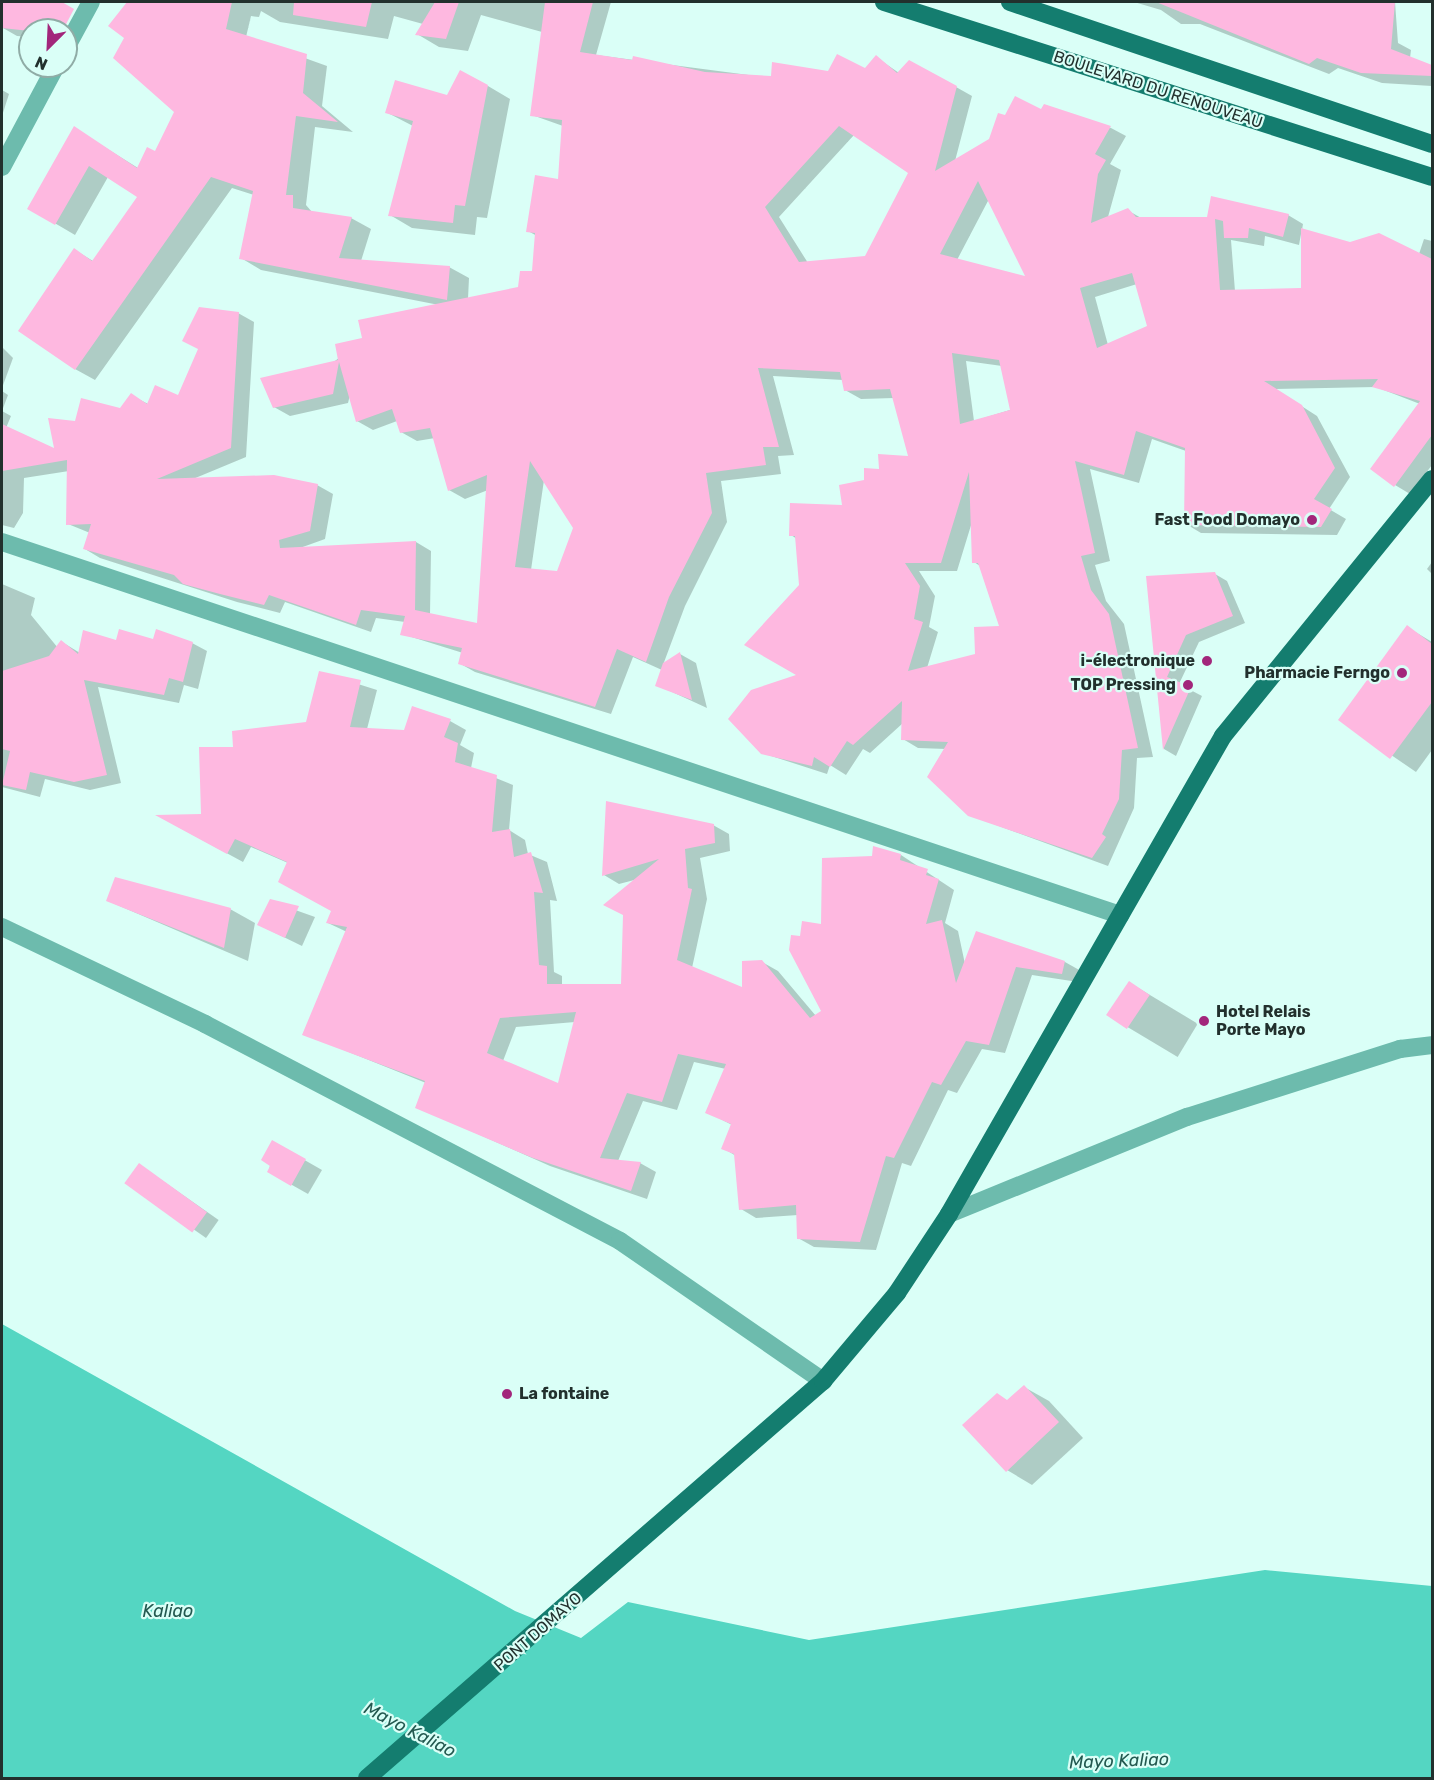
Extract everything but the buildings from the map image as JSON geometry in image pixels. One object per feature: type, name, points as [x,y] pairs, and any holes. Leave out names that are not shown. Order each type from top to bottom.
[{"type":"main road","name":"BOULEVARD DU RENOUVEAU","points":[[884,2],[1432,177]]},
{"type":"main road","points":[[1010,2],[1432,144]]},
{"type":"main road","name":"PONT DOMAYO","points":[[367,1779],[708,1485],[823,1381],[897,1293],[949,1214],[1223,736],[1432,479]]},
{"type":"street","points":[[78,26],[91,2]]},
{"type":"street","points":[[2,167],[50,78]]},
{"type":"street","points":[[2,542],[1120,915]]},
{"type":"street","points":[[2,927],[206,1024],[620,1241],[823,1381]]},
{"type":"street","points":[[949,1214],[1187,1118],[1400,1050],[1432,1045]]},
{"type":"water","name":"Kaliao","points":[[2,1324],[515,1611],[581,1638],[628,1602],[809,1640],[1265,1570],[1432,1586],[1432,1778],[2,1778]]},
{"type":"place","name":"Fast Food Domayo","points":[[1312,520]]},
{"type":"place","name":"i-électronique","points":[[1207,661]]},
{"type":"place","name":"Pharmacie Ferngo","points":[[1402,673]]},
{"type":"place","name":"TOP Pressing","points":[[1188,685]]},
{"type":"place","name":"Hotel Relais Porte Mayo","points":[[1204,1021]]},
{"type":"place","name":"La fontaine","points":[[507,1394]]},
{"type":"water label","name":"Mayo Kaliao","points":[[410,1730]]},
{"type":"water label","name":"Mayo Kaliao","points":[[1119,1761]]}]
